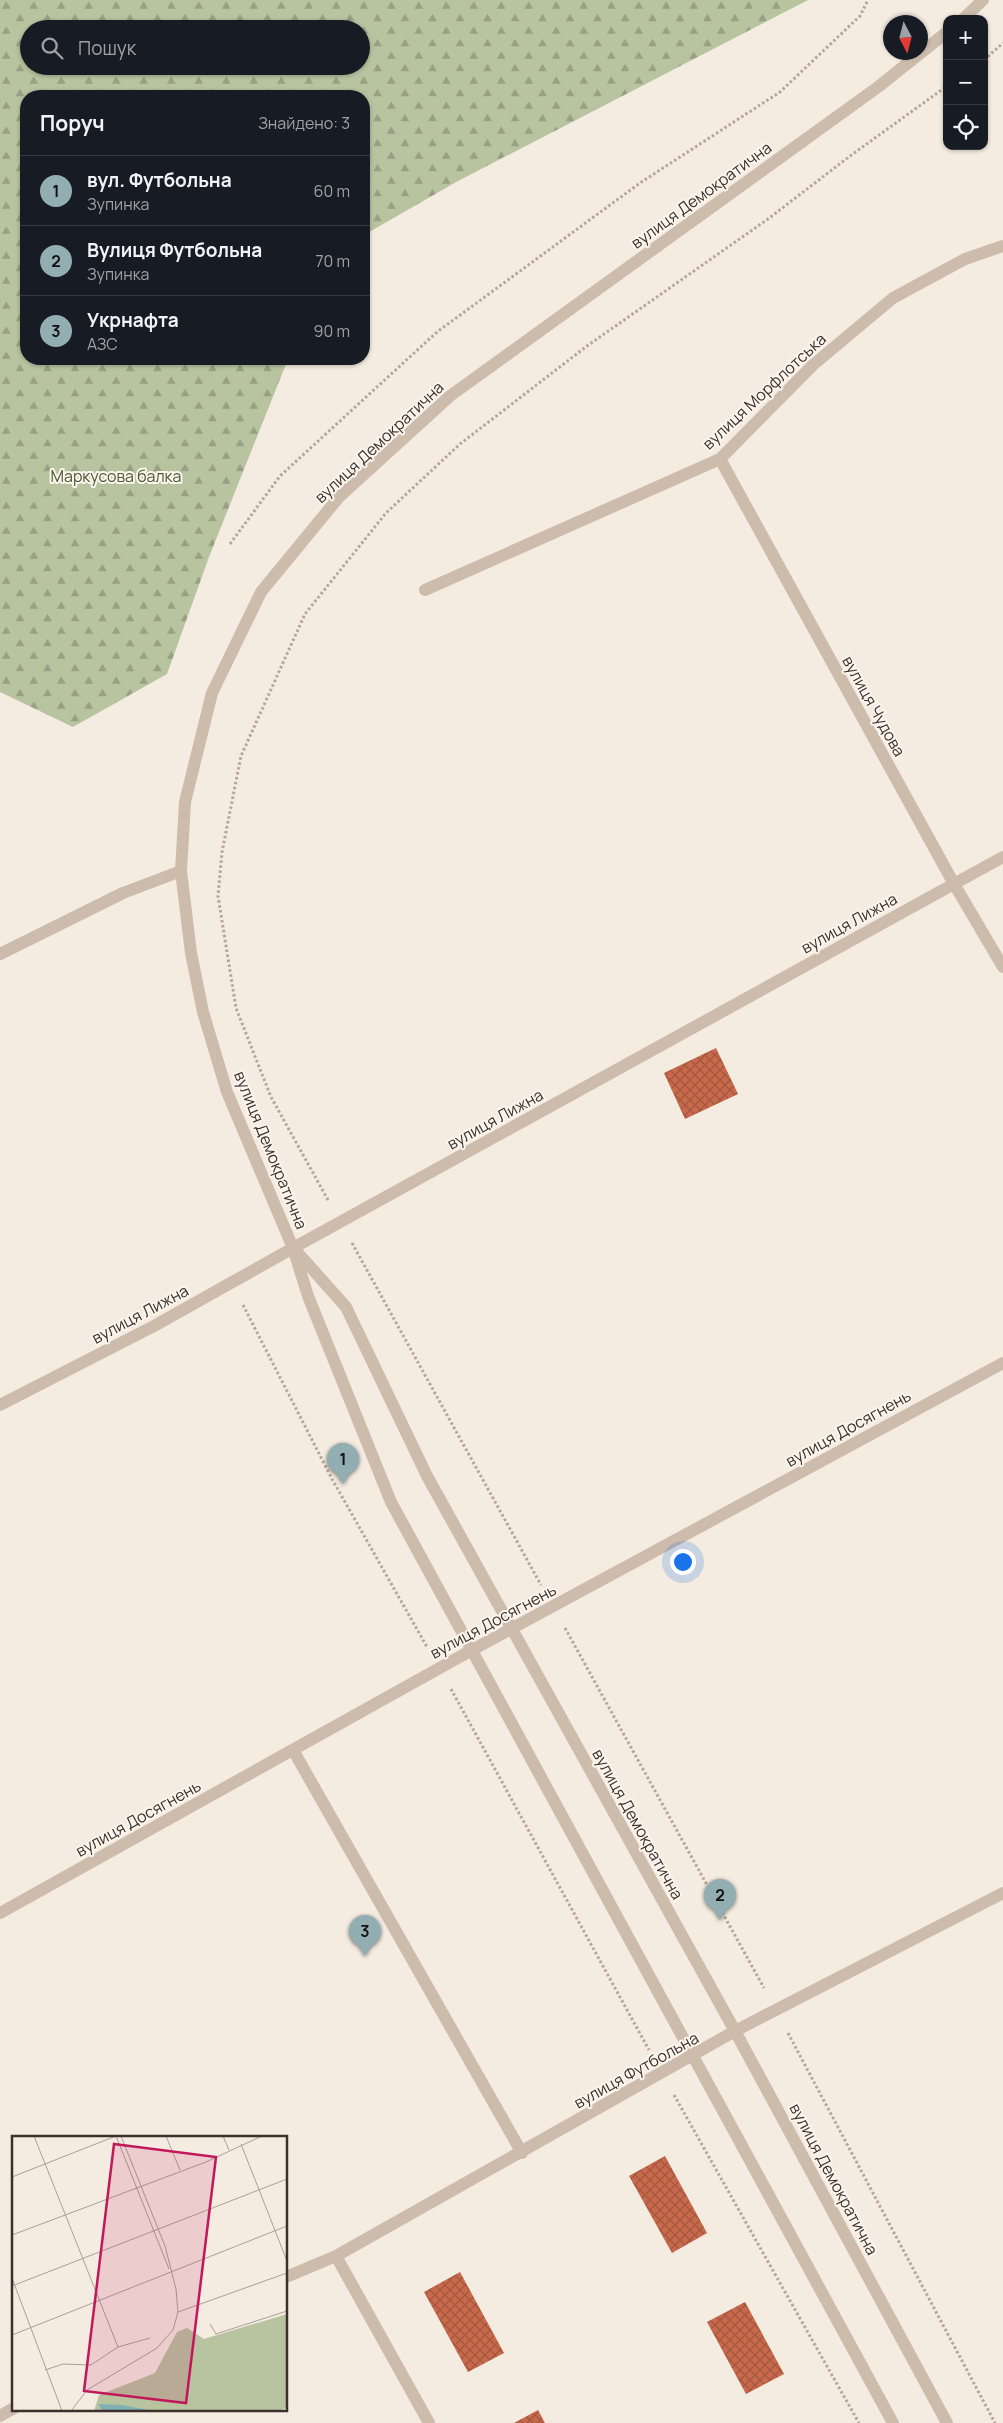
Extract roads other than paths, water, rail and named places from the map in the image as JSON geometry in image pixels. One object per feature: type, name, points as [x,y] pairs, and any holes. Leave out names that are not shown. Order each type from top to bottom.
[{"type":"street","points":[[967,15],[983,0]]},
{"type":"street","name":"вулиця Демократична","points":[[893,2423],[391,1502],[308,1296],[293,1248],[227,1092],[194,970],[181,871],[185,802],[212,693],[261,592],[339,497],[450,396],[878,87],[943,35]]},
{"type":"street","name":"вулиця Морфлотська","points":[[424,590],[720,459],[813,365],[893,298],[965,259],[1003,246]]},
{"type":"street","name":"вулиця Чудова","points":[[720,459],[954,884],[1003,967]]},
{"type":"street","name":"вулиця Лижна","points":[[0,1405],[154,1326],[1003,857]]},
{"type":"street","points":[[0,954],[123,893],[181,871]]},
{"type":"street","name":"вулиця Демократична","points":[[293,1248],[346,1307],[427,1476],[511,1630],[736,2031],[947,2423]]},
{"type":"street","name":"вулиця Досягнень","points":[[0,1914],[472,1650],[1003,1363]]},
{"type":"street","points":[[292,1750],[522,2153]]},
{"type":"street","name":"вулиця Футбольна","points":[[288,2276],[336,2256],[663,2074],[736,2031],[1003,1893]]},
{"type":"street","points":[[336,2256],[429,2423]]},
{"type":"street","points":[[0,2416],[12,2409]]},
{"type":"place","name":"вул. Футбольна","points":[[343,1484]]},
{"type":"place","name":"Вулиця Футбольна","points":[[720,1920]]},
{"type":"place","name":"Укрнафта","points":[[365,1956]]},
{"type":"park label","name":"Маркусова балка","points":[[116,476]]}]
